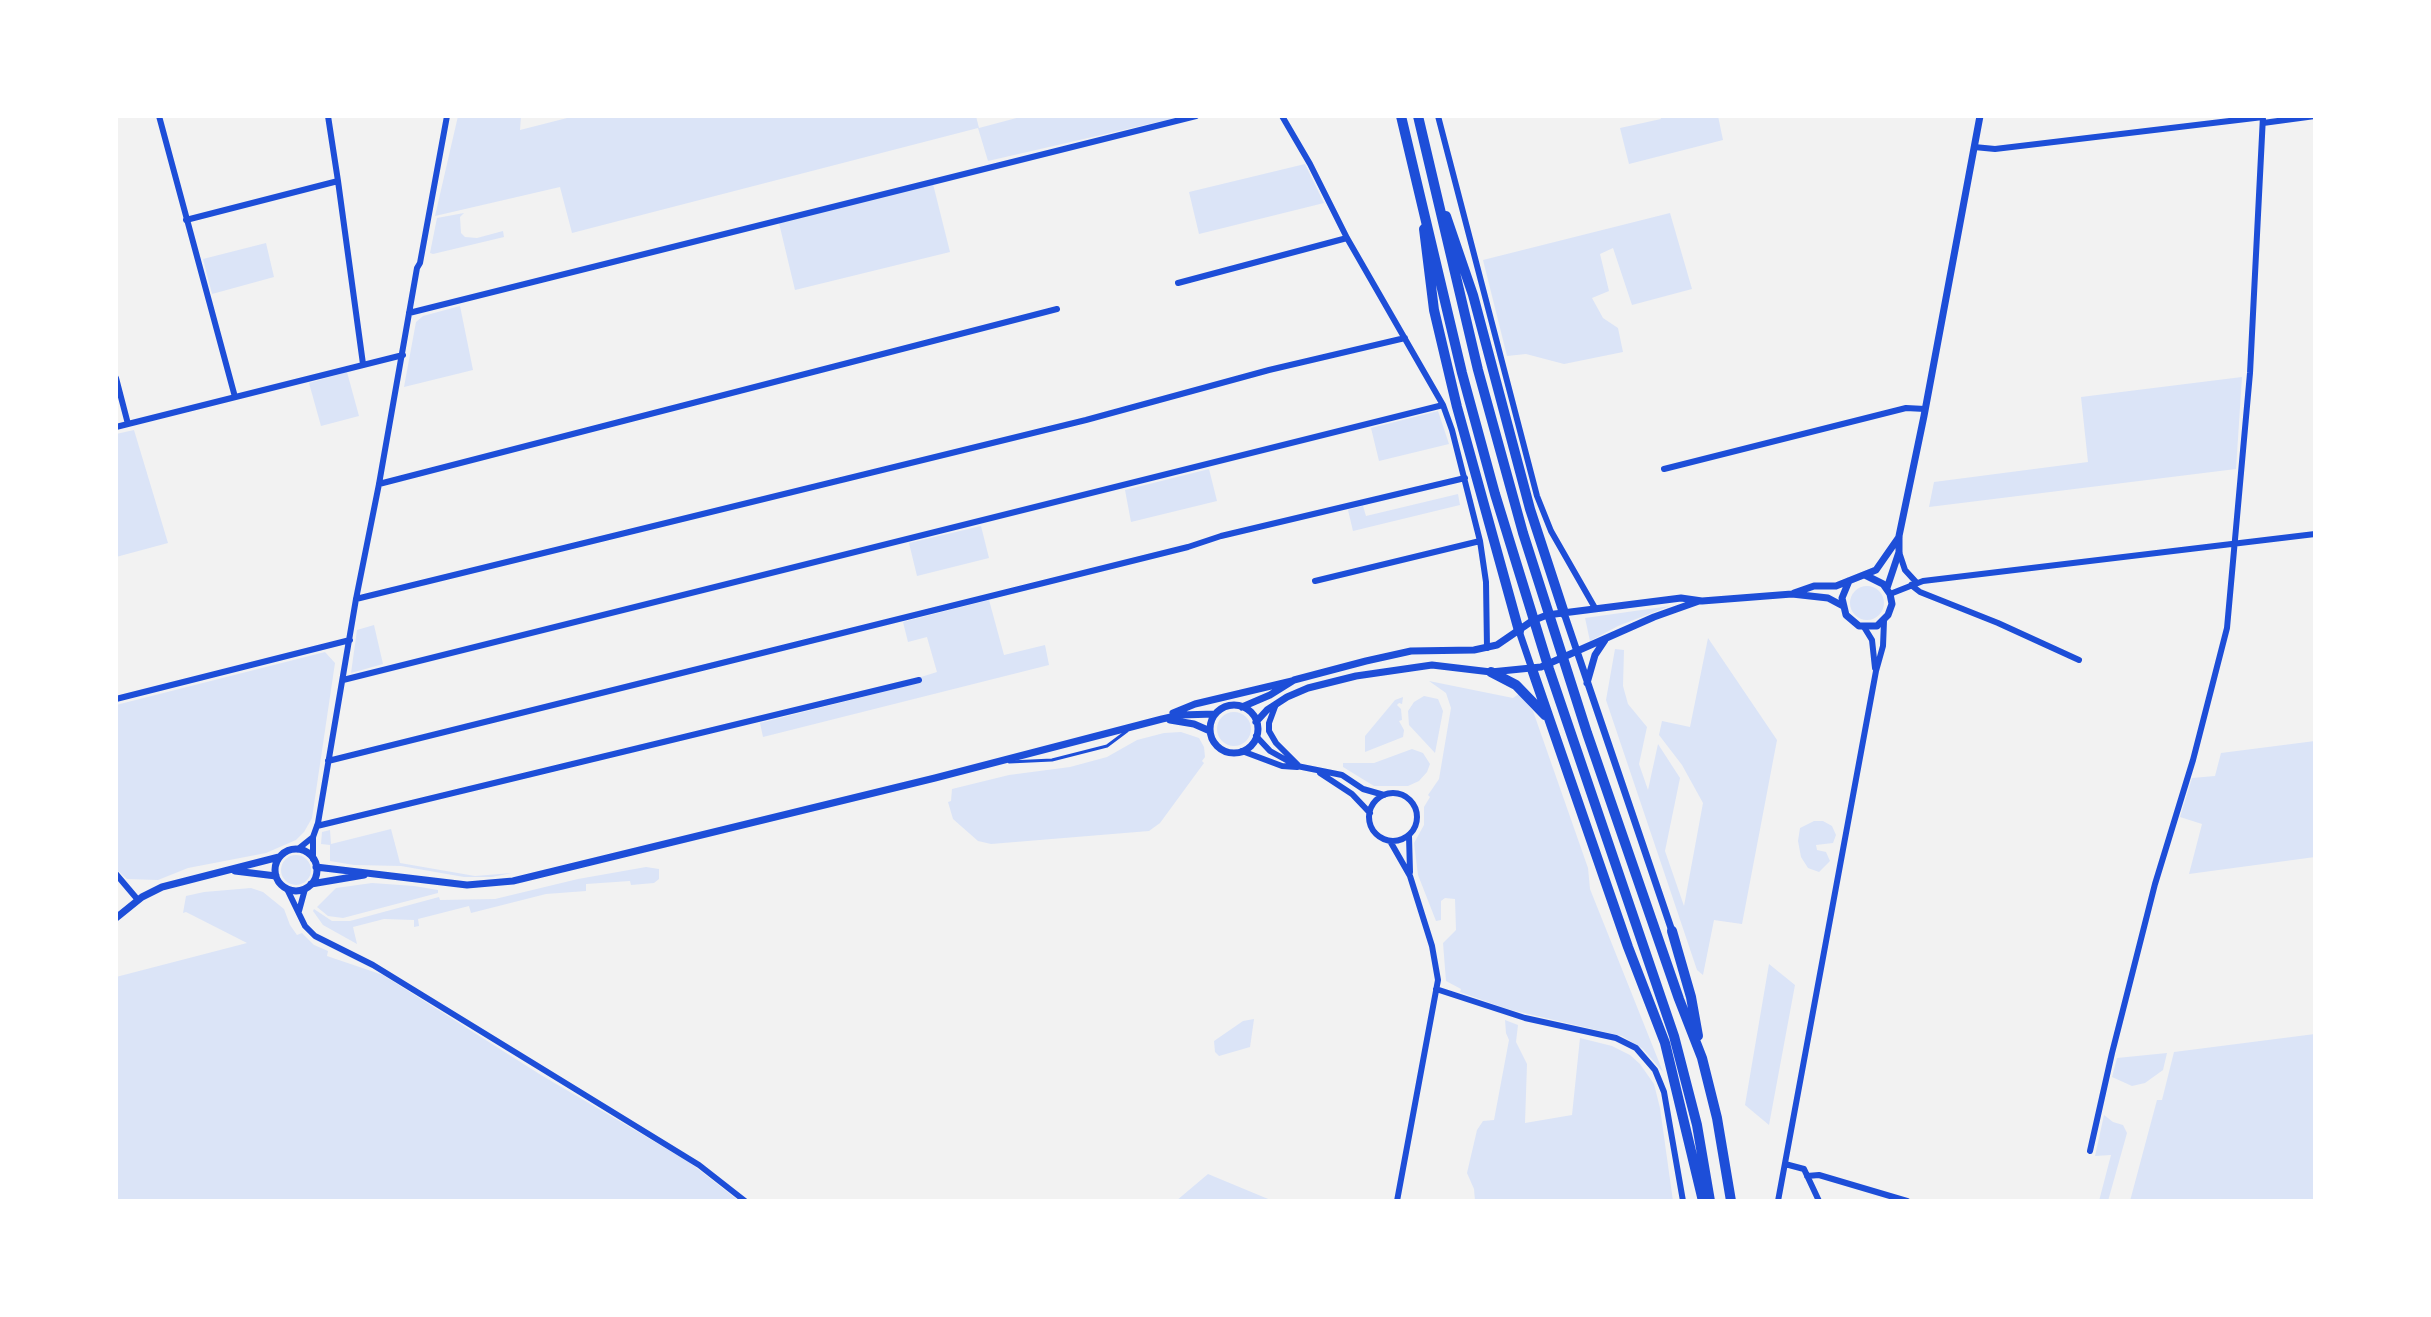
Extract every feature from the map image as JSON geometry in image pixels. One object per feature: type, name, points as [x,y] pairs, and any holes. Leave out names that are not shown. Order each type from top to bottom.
[{"type":"highway","points":[[1401,116],[1462,373],[1520,576],[1677,1045],[1697,1125],[1710,1201]]},
{"type":"highway","points":[[1418,116],[1488,407],[1535,573],[1679,999],[1702,1058]]},
{"type":"highway","points":[[1436,193],[1452,230],[1473,295],[1526,495],[1564,613]]},
{"type":"highway","points":[[1424,211],[1424,246],[1434,310],[1493,545],[1519,631]]},
{"type":"highway","points":[[1532,669],[1642,988],[1665,1043],[1703,1201]]},
{"type":"highway","points":[[1491,672],[1527,694],[1548,718]]},
{"type":"highway","points":[[1672,931],[1691,997],[1731,1201]]},
{"type":"street","points":[[159,116],[235,397]]},
{"type":"street","points":[[328,116],[363,364]]},
{"type":"street","points":[[300,915],[308,886],[316,876],[313,837],[447,116]]},
{"type":"street","points":[[409,313],[1196,116]]},
{"type":"street","points":[[1282,116],[1347,238],[1443,405],[1480,541],[1486,582],[1487,648]]},
{"type":"street","points":[[1438,116],[1537,496],[1551,531],[1595,608]]},
{"type":"street","points":[[1849,581],[1844,590],[1843,606],[1850,620],[1864,627],[1877,626],[1884,621],[1891,610],[1888,591],[1899,552],[1899,537],[1980,116]]},
{"type":"street","points":[[1974,147],[1995,149],[2315,116]]},
{"type":"street","points":[[2090,1151],[2155,884],[2193,760],[2227,628],[2257,269],[2263,119]]},
{"type":"street","points":[[186,220],[338,181]]},
{"type":"street","points":[[1178,283],[1347,238]]},
{"type":"street","points":[[379,484],[1057,309]]},
{"type":"street","points":[[356,599],[1086,420],[1269,370],[1405,338]]},
{"type":"street","points":[[116,427],[403,355]]},
{"type":"street","points":[[116,378],[128,424]]},
{"type":"street","points":[[343,680],[1443,405]]},
{"type":"street","points":[[1664,469],[1906,408],[1925,409]]},
{"type":"street","points":[[328,761],[1465,478]]},
{"type":"street","points":[[1888,591],[1914,584],[2315,534]]},
{"type":"street","points":[[1792,594],[1814,586],[1836,586],[1865,575],[1881,566],[1899,537]]},
{"type":"street","points":[[1315,581],[1480,541]]},
{"type":"street","points":[[1899,552],[1917,591],[2079,660]]},
{"type":"street","points":[[1865,575],[1875,579],[1888,591]]},
{"type":"street","points":[[1256,722],[1276,704],[1308,688],[1356,676],[1440,665],[1491,672],[1532,669],[1576,653],[1659,614],[1702,601],[1792,594],[1828,598],[1843,606]]},
{"type":"street","points":[[1162,719],[1195,704],[1411,651],[1487,648],[1507,640],[1535,619],[1681,598],[1702,601]]},
{"type":"street","points":[[1564,613],[1672,931]]},
{"type":"street","points":[[1778,1201],[1883,646],[1884,621]]},
{"type":"street","points":[[1864,627],[1872,640],[1876,671]]},
{"type":"street","points":[[1519,631],[1532,669]]},
{"type":"street","points":[[1586,685],[1595,655],[1605,639]]},
{"type":"street","points":[[116,699],[350,640]]},
{"type":"street","points":[[317,826],[919,680]]},
{"type":"street","points":[[1242,707],[1294,680]]},
{"type":"street","points":[[1276,704],[1269,731],[1276,743],[1301,767]]},
{"type":"street","points":[[745,1201],[699,1165],[373,965],[315,936],[305,926],[287,889],[276,876],[275,865],[279,857],[286,851],[298,849],[307,852],[315,863],[369,874],[482,886],[998,762],[1162,719],[1215,714],[1226,706],[1242,707],[1256,722],[1256,736],[1242,751]]},
{"type":"street","points":[[1215,714],[1210,731],[1213,741],[1223,750],[1242,751],[1282,766],[1342,775],[1363,789],[1384,795],[1403,795],[1415,805],[1417,823],[1409,836],[1410,876]]},
{"type":"street","points":[[1162,719],[1194,724],[1210,731]]},
{"type":"street","points":[[1256,736],[1270,751],[1301,767]]},
{"type":"street","points":[[1317,771],[1352,794],[1370,813]]},
{"type":"street","points":[[1384,795],[1373,804],[1370,813],[1373,830],[1390,841],[1409,836]]},
{"type":"street","points":[[298,849],[313,837]]},
{"type":"street","points":[[1390,841],[1410,876],[1437,972],[1397,1201]]},
{"type":"street","points":[[116,918],[138,900],[162,887],[279,857]]},
{"type":"street","points":[[228,871],[276,876]]},
{"type":"street","points":[[116,874],[138,900]]},
{"type":"street","points":[[287,889],[369,874]]},
{"type":"street","points":[[1436,989],[1525,1018],[1616,1038],[1636,1048],[1650,1062],[1661,1081],[1683,1201]]},
{"type":"street","points":[[1785,1164],[1804,1169],[1819,1201]]},
{"type":"street","points":[[1807,1176],[1819,1175],[1907,1201]]},
{"type":"shaded area","points":[[458,116],[521,116],[520,130],[575,116],[976,116],[979,128],[1024,116],[1184,116],[988,161],[978,128],[572,233],[560,187],[435,216]]},
{"type":"shaded area","points":[[1660,116],[1718,116],[1723,140],[1629,164],[1620,128],[1661,119]]},
{"type":"shaded area","points":[[1305,164],[1324,203],[1199,234],[1189,192]]},
{"type":"shaded area","points":[[933,184],[950,252],[795,290],[779,223]]},
{"type":"shaded area","points":[[464,213],[460,217],[461,233],[465,237],[477,238],[503,231],[504,237],[430,253],[437,218]]},
{"type":"shaded area","points":[[1670,213],[1692,289],[1632,305],[1613,248],[1600,254],[1609,291],[1592,298],[1603,318],[1618,328],[1623,352],[1564,364],[1526,354],[1507,356],[1483,260]]},
{"type":"shaded area","points":[[266,243],[274,277],[212,294],[203,259]]},
{"type":"shaded area","points":[[460,306],[473,370],[404,387],[416,322],[423,316]]},
{"type":"shaded area","points":[[347,372],[359,416],[321,426],[309,383]]},
{"type":"shaded area","points":[[2242,377],[2236,469],[1929,507],[1934,482],[2088,462],[2081,397]]},
{"type":"shaded area","points":[[1438,411],[1449,444],[1379,461],[1371,428]]},
{"type":"shaded area","points":[[134,430],[168,543],[116,557],[116,434]]},
{"type":"shaded area","points":[[1209,469],[1217,501],[1131,522],[1125,490]]},
{"type":"shaded area","points":[[1458,494],[1460,505],[1353,531],[1348,510],[1363,506],[1366,516]]},
{"type":"shaded area","points":[[981,526],[989,558],[917,576],[909,543]]},
{"type":"shaded area","points":[[1867,586],[1879,591],[1884,603],[1879,615],[1867,620],[1855,615],[1850,603],[1855,591]]},
{"type":"shaded area","points":[[989,600],[1004,655],[1045,645],[1049,665],[763,737],[760,723],[922,682],[921,677],[937,672],[927,637],[908,642],[903,622]]},
{"type":"shaded area","points":[[1670,606],[1618,626],[1590,641],[1585,618]]},
{"type":"shaded area","points":[[374,625],[383,664],[351,673],[357,630]]},
{"type":"shaded area","points":[[1708,638],[1777,740],[1742,924],[1714,920],[1703,975],[1697,970],[1606,700],[1615,649],[1624,650],[1623,686],[1628,704],[1647,727],[1639,764],[1648,790],[1658,744],[1680,778],[1665,851],[1684,906],[1703,803],[1682,765],[1659,735],[1662,721],[1690,727]]},
{"type":"shaded area","points":[[325,652],[335,663],[312,818],[304,832],[296,840],[266,853],[188,868],[158,880],[127,879],[118,871],[116,705]]},
{"type":"shaded area","points":[[1429,681],[1513,698],[1519,694],[1533,711],[1588,868],[1590,889],[1663,1072],[1643,1049],[1622,1036],[1507,1009],[1460,992],[1461,989],[1446,981],[1443,943],[1456,930],[1455,899],[1445,898],[1441,901],[1441,920],[1436,921],[1418,875],[1414,843],[1424,825],[1428,795],[1439,779],[1451,708],[1446,693]]},
{"type":"shaded area","points":[[1424,696],[1438,699],[1443,711],[1435,753],[1409,725],[1408,711],[1414,702]]},
{"type":"shaded area","points":[[1403,697],[1402,704],[1397,705],[1401,709],[1402,720],[1399,721],[1404,730],[1403,737],[1365,752],[1365,736],[1395,700]]},
{"type":"shaded area","points":[[1234,712],[1246,717],[1251,729],[1246,741],[1234,746],[1222,741],[1217,729],[1222,717]]},
{"type":"shaded area","points":[[1181,732],[1199,738],[1204,747],[1204,763],[1160,823],[1149,831],[991,844],[978,841],[953,819],[948,802],[951,801],[952,789],[1009,775],[1070,767],[1107,757],[1137,740]]},
{"type":"shaded area","points":[[2315,741],[2315,857],[2189,874],[2202,824],[2180,817],[2192,778],[2215,776],[2221,753]]},
{"type":"shaded area","points":[[1412,749],[1423,753],[1430,764],[1419,781],[1408,786],[1374,786],[1343,767],[1343,763],[1374,763]]},
{"type":"shaded area","points":[[1814,821],[1823,821],[1832,826],[1836,835],[1833,843],[1816,845],[1817,850],[1826,852],[1830,861],[1819,872],[1808,868],[1801,857],[1798,841],[1800,828]]},
{"type":"shaded area","points":[[391,829],[400,863],[475,876],[512,873],[464,877],[401,866],[354,865],[330,861],[330,845],[321,844],[322,832],[330,830],[331,844]]},
{"type":"shaded area","points":[[296,855],[302,856],[310,864],[310,876],[302,884],[296,885],[290,884],[282,876],[281,870],[282,864],[290,856]]},
{"type":"shaded area","points":[[646,867],[659,869],[659,879],[654,883],[586,884],[586,891],[546,894],[471,913],[469,906],[418,919],[419,926],[414,927],[414,920],[384,919],[353,927],[357,944],[323,925],[313,911],[332,921],[350,921],[439,897],[440,900],[495,899]]},
{"type":"shaded area","points":[[372,883],[414,886],[438,890],[438,893],[343,918],[328,916],[317,907],[336,888]]},
{"type":"shaded area","points":[[251,888],[263,892],[284,909],[297,935],[302,933],[314,945],[328,951],[327,956],[383,975],[541,1075],[689,1162],[739,1201],[116,1201],[116,977],[247,943],[183,913],[186,896]]},
{"type":"shaded area","points":[[1769,964],[1795,985],[1769,1125],[1745,1105]]},
{"type":"shaded area","points":[[1254,1019],[1250,1047],[1219,1056],[1215,1052],[1214,1041],[1243,1021]]},
{"type":"shaded area","points":[[1505,1020],[1518,1025],[1516,1042],[1527,1064],[1525,1123],[1572,1115],[1580,1038],[1612,1046],[1640,1064],[1654,1084],[1660,1108],[1673,1201],[1475,1201],[1467,1173],[1477,1130],[1483,1121],[1494,1120],[1509,1040]]},
{"type":"shaded area","points":[[2315,1034],[2315,1201],[2130,1201],[2157,1100],[2162,1100],[2174,1052]]},
{"type":"shaded area","points":[[2167,1053],[2163,1070],[2145,1083],[2132,1086],[2112,1077],[2117,1058]]},
{"type":"shaded area","points":[[2104,1115],[2123,1125],[2127,1133],[2108,1201],[2099,1201],[2111,1155],[2095,1156]]},
{"type":"shaded area","points":[[1208,1174],[1273,1201],[1176,1201]]}]
